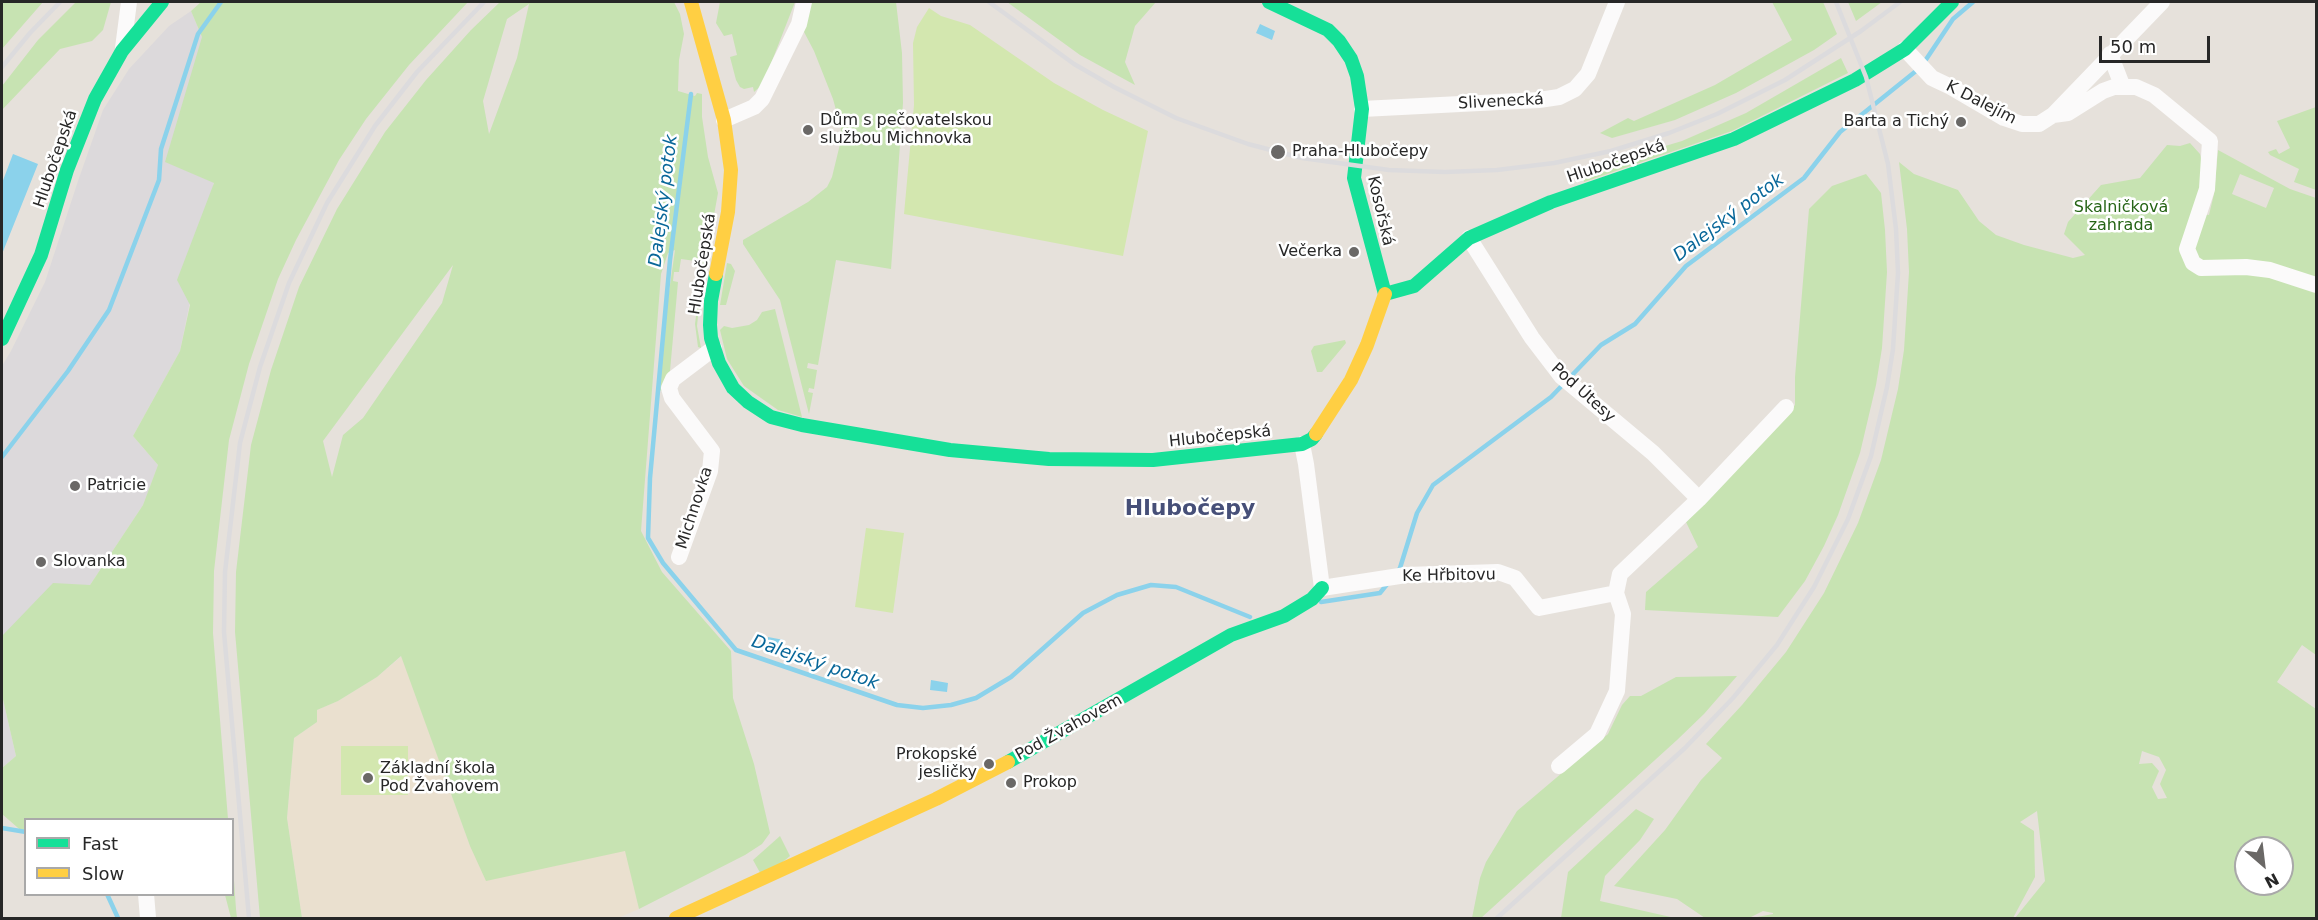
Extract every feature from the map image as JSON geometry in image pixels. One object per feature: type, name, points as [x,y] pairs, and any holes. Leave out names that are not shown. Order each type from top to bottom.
[{"type":"street","points":[[122,51],[129,2]]},
{"type":"street","name":"Hlubočepská","points":[[2,339],[41,255],[88,114],[122,51],[162,2]]},
{"type":"street","name":"Hlubočepská","points":[[691,2],[724,120],[730,158],[731,192],[711,301],[710,325],[719,363],[733,388],[748,402],[771,417],[802,425],[950,450],[1049,459],[1131,461],[1302,444]]},
{"type":"street","points":[[724,120],[754,107],[762,99],[799,24],[804,2]]},
{"type":"street","name":"Kosořská","points":[[1269,2],[1328,30],[1351,59],[1358,76],[1362,109],[1354,178],[1385,294]]},
{"type":"street","name":"Slivenecká","points":[[1362,109],[1559,97],[1575,89],[1588,74],[1617,2]]},
{"type":"street","name":"Hlubočepská","points":[[1385,294],[1414,286],[1469,238],[1551,202],[1734,139],[1911,55],[1952,2]]},
{"type":"street","name":"K Dalejím","points":[[1911,55],[1932,78],[1952,87],[2004,118],[2022,124],[2039,124],[2053,115],[2162,2]]},
{"type":"street","points":[[2110,54],[2122,85]]},
{"type":"street","points":[[2053,115],[2068,113],[2103,91],[2122,85],[2144,89],[2154,95],[2210,141],[2207,189],[2187,249],[2193,263],[2201,268],[2246,267],[2270,270],[2316,285]]},
{"type":"street","name":"Pod Útesy","points":[[1469,238],[1532,338],[1567,381],[1653,453],[1699,499]]},
{"type":"street","points":[[1322,588],[1302,444],[1314,437],[1323,426],[1350,380],[1367,345],[1385,294]]},
{"type":"street","name":"Michnovka","points":[[679,557],[710,471],[712,451],[672,398],[669,388],[674,379],[714,348]]},
{"type":"street","points":[[1559,766],[1597,734],[1617,691],[1623,614],[1616,593],[1620,574],[1699,499],[1786,407]]},
{"type":"street","name":"Ke Hřbitovu","points":[[1322,588],[1398,577],[1498,572],[1515,578],[1539,608],[1616,593]]},
{"type":"street","name":"Pod Žvahovem","points":[[676,918],[936,799],[1023,754],[1231,635],[1284,616],[1312,599],[1322,588]]},
{"type":"street","points":[[146,896],[148,918]]},
{"type":"shaded area","points":[[191,11],[202,37],[214,182],[180,351],[133,436],[158,465],[143,505],[90,585],[2,636],[2,366],[45,282],[103,110],[129,69],[169,26]]},
{"type":"shaded area","name":"Základní škola Pod Žvahovem","points":[[402,656],[470,846],[626,851],[639,909],[618,918],[302,918],[287,818],[294,738],[317,722],[317,710],[338,701],[377,677]]},
{"type":"shaded area","points":[[2,695],[16,756],[2,768]]},
{"type":"green space","points":[[2,2],[43,2],[2,49]]},
{"type":"green space","points":[[76,2],[111,2],[103,30],[92,41],[60,49],[2,110],[2,86],[38,40]]},
{"type":"green space","points":[[201,2],[468,2],[409,65],[366,119],[339,160],[278,279],[249,364],[229,440],[214,571],[213,633],[228,818],[24,818],[24,833],[2,814],[2,768],[16,756],[2,695],[2,636],[53,583],[90,585],[143,505],[158,465],[133,436],[180,351],[190,305],[177,280],[214,183],[165,162],[202,37],[191,11]]},
{"type":"green space","points":[[500,2],[674,2],[680,14],[684,34],[679,60],[678,91],[695,96],[697,93],[702,94],[702,117],[708,157],[718,193],[701,287],[697,326],[701,348],[698,347],[695,324],[703,262],[681,259],[679,272],[674,272],[673,281],[678,282],[670,371],[664,391],[658,390],[661,348],[675,250],[668,253],[661,274],[641,531],[662,572],[731,651],[733,698],[754,764],[770,833],[762,844],[745,855],[639,909],[625,851],[486,881],[470,846],[401,656],[377,677],[338,701],[317,710],[317,722],[294,738],[287,818],[302,918],[260,918],[235,632],[236,572],[251,445],[271,370],[299,287],[337,209],[385,132],[426,80]],"holes":[[[529,4],[517,58],[489,134],[483,101],[507,19]],[[453,265],[442,303],[363,418],[343,435],[332,477],[323,441]]]},
{"type":"green space","points":[[720,2],[795,2],[763,84],[754,92],[753,87],[744,89],[740,87],[736,80],[730,57],[737,55],[732,34],[724,36],[716,23]]},
{"type":"green space","points":[[811,2],[896,2],[902,53],[903,103],[891,269],[836,260],[818,365],[808,363],[807,368],[817,370],[814,389],[809,388],[808,392],[813,393],[809,414],[780,300],[743,244],[743,240],[808,202],[827,187],[832,177],[841,140],[841,128],[833,99],[803,30]]},
{"type":"green space","points":[[1007,2],[1156,2],[1135,26],[1125,62],[1135,85],[1080,55]]},
{"type":"green space","points":[[1772,2],[1823,2],[1837,34],[1814,50],[1736,93],[1675,120],[1612,138],[1600,133],[1628,118],[1634,121],[1715,85],[1792,40]]},
{"type":"green space","points":[[1848,2],[1882,2],[1856,21]]},
{"type":"green space","points":[[929,8],[941,16],[970,25],[1054,83],[1148,131],[1123,256],[904,214],[914,105],[913,43],[917,27]]},
{"type":"green space","points":[[1841,58],[1848,73],[1732,131],[1584,182],[1581,168],[1618,160],[1682,141],[1746,113]]},
{"type":"green space","points":[[2316,107],[2316,190],[2294,182],[2299,169],[2268,152],[2276,149],[2279,154],[2290,148],[2277,121]]},
{"type":"green space","name":"Skalničková zahrada","points":[[2190,143],[2200,154],[2204,172],[2197,213],[2209,215],[2214,194],[2218,150],[2290,189],[2316,198],[2316,655],[2302,645],[2277,682],[2316,709],[2316,918],[2015,918],[2045,881],[2037,811],[2020,822],[2034,831],[2035,877],[2013,918],[1752,918],[1773,914],[1763,911],[1749,918],[1705,918],[1677,899],[1614,886],[1665,830],[1701,780],[1722,758],[1706,744],[1786,652],[1824,593],[1858,523],[1881,460],[1898,389],[1904,350],[1909,272],[1907,229],[1899,162],[1914,174],[1958,190],[1979,221],[1996,235],[2073,258],[2085,255],[2064,234],[2068,222],[2101,185],[2140,178],[2167,145],[2180,146]],"holes":[[[2240,174],[2274,188],[2266,208],[2232,194]],[[2142,751],[2159,757],[2166,770],[2160,784],[2167,798],[2158,799],[2152,787],[2159,771],[2152,763],[2139,764]]]},
{"type":"green space","points":[[1866,174],[1881,193],[1885,230],[1887,272],[1882,348],[1860,453],[1838,515],[1824,546],[1805,581],[1778,617],[1645,610],[1646,592],[1698,547],[1686,522],[1795,405],[1795,377],[1809,209],[1832,186]]},
{"type":"green space","points":[[727,263],[731,264],[735,271],[726,305],[720,305]]},
{"type":"green space","points":[[775,309],[802,417],[778,410],[744,386],[727,359],[720,330],[724,326],[732,328],[749,325],[757,320],[762,312]]},
{"type":"green space","points":[[1345,340],[1346,343],[1322,372],[1317,372],[1311,351],[1314,346]]},
{"type":"green space","points":[[866,528],[904,533],[893,613],[855,607]]},
{"type":"green space","points":[[1737,676],[1704,714],[1677,740],[1481,918],[1472,918],[1480,878],[1486,862],[1517,811],[1608,734],[1622,705],[1630,696],[1641,696],[1676,677]]},
{"type":"green space","points":[[341,746],[408,746],[408,795],[341,795]]},
{"type":"green space","points":[[1636,809],[1654,819],[1640,840],[1605,876],[1600,901],[1675,918],[1561,918],[1568,872]]},
{"type":"green space","points":[[780,836],[790,856],[763,878],[753,860]]},
{"type":"green space","points":[[234,879],[237,918],[231,918],[225,896],[234,896]]},
{"type":"water","points":[[1260,24],[1275,31],[1272,40],[1256,33]]},
{"type":"water","points":[[13,154],[38,164],[2,254],[2,183]]},
{"type":"water","points":[[768,637],[784,640],[783,649],[766,646]]},
{"type":"water","points":[[931,680],[948,683],[947,692],[930,690]]},
{"type":"waterway","points":[[2,457],[68,371],[109,310],[159,180],[161,149],[198,34],[221,2]]},
{"type":"waterway","name":"Dalejský potok","points":[[1397,572],[1417,513],[1433,485],[1551,397],[1601,345],[1635,324],[1686,266],[1804,178],[1840,132],[1921,67],[1953,19],[1973,2]]},
{"type":"waterway","name":"Dalejský potok","points":[[691,94],[670,260],[650,478],[648,538],[663,563],[736,650],[897,705],[923,708],[951,705],[976,698],[1011,677],[1083,613],[1117,595],[1151,585],[1176,587],[1250,617]]},
{"type":"waterway","name":"Dalejský potok","points":[[1321,602],[1380,593],[1388,583]]},
{"type":"waterway","points":[[2,828],[24,832]]},
{"type":"waterway","points":[[108,896],[118,918]]},
{"type":"railway","points":[[2,67],[60,2]]},
{"type":"railway","points":[[249,918],[224,632],[225,572],[240,443],[260,367],[289,283],[327,203],[375,126],[417,72],[484,2]]},
{"type":"railway","points":[[989,2],[1074,64],[1176,118],[1248,144],[1302,158],[1389,170],[1445,172],[1497,170],[1554,163],[1611,151],[1669,133],[1717,114],[1785,80],[1861,31],[1900,2]]},
{"type":"railway","points":[[1497,918],[1685,748],[1733,698],[1777,645],[1814,587],[1848,519],[1871,456],[1887,387],[1893,349],[1898,273],[1896,229],[1888,164],[1866,77],[1836,2]]},
{"type":"traffic: fast","points":[[2,339],[41,255],[67,170],[95,99],[122,51],[162,2]]},
{"type":"traffic: fast","points":[[1269,2],[1328,30],[1351,59],[1357,76],[1362,109],[1354,178],[1385,294]]},
{"type":"traffic: fast","points":[[1385,294],[1414,286],[1469,238],[1551,202],[1734,139],[1855,80],[1905,49],[1952,2]]},
{"type":"traffic: fast","points":[[716,274],[711,301],[710,325],[711,338],[719,363],[733,388],[748,402],[771,417],[802,425],[950,450],[1049,459],[1153,460],[1302,444],[1316,434]]},
{"type":"traffic: fast","points":[[1008,762],[1231,635],[1284,616],[1312,599],[1322,588]]},
{"type":"traffic: slow","points":[[691,2],[724,120],[731,170],[728,212],[716,274]]},
{"type":"traffic: slow","points":[[1316,434],[1351,380],[1367,345],[1385,294]]},
{"type":"traffic: slow","points":[[676,918],[936,799],[1008,762]]},
{"type":"place","name":"Barta a Tichý","points":[[1961,122]]},
{"type":"place","name":"Dům s pečovatelskou službou Michnovka","points":[[808,130]]},
{"type":"place","name":"Praha-Hlubočepy","points":[[1278,152]]},
{"type":"place","name":"Večerka","points":[[1354,252]]},
{"type":"place","name":"Patricie","points":[[75,486]]},
{"type":"place","name":"Slovanka","points":[[41,562]]},
{"type":"place","name":"Prokopské jesličky","points":[[989,764]]},
{"type":"place","name":"Základní škola Pod Žvahovem","points":[[368,778]]},
{"type":"place","name":"Prokop","points":[[1011,783]]},
{"type":"district","name":"Hlubočepy","points":[[1190,509]]}]
